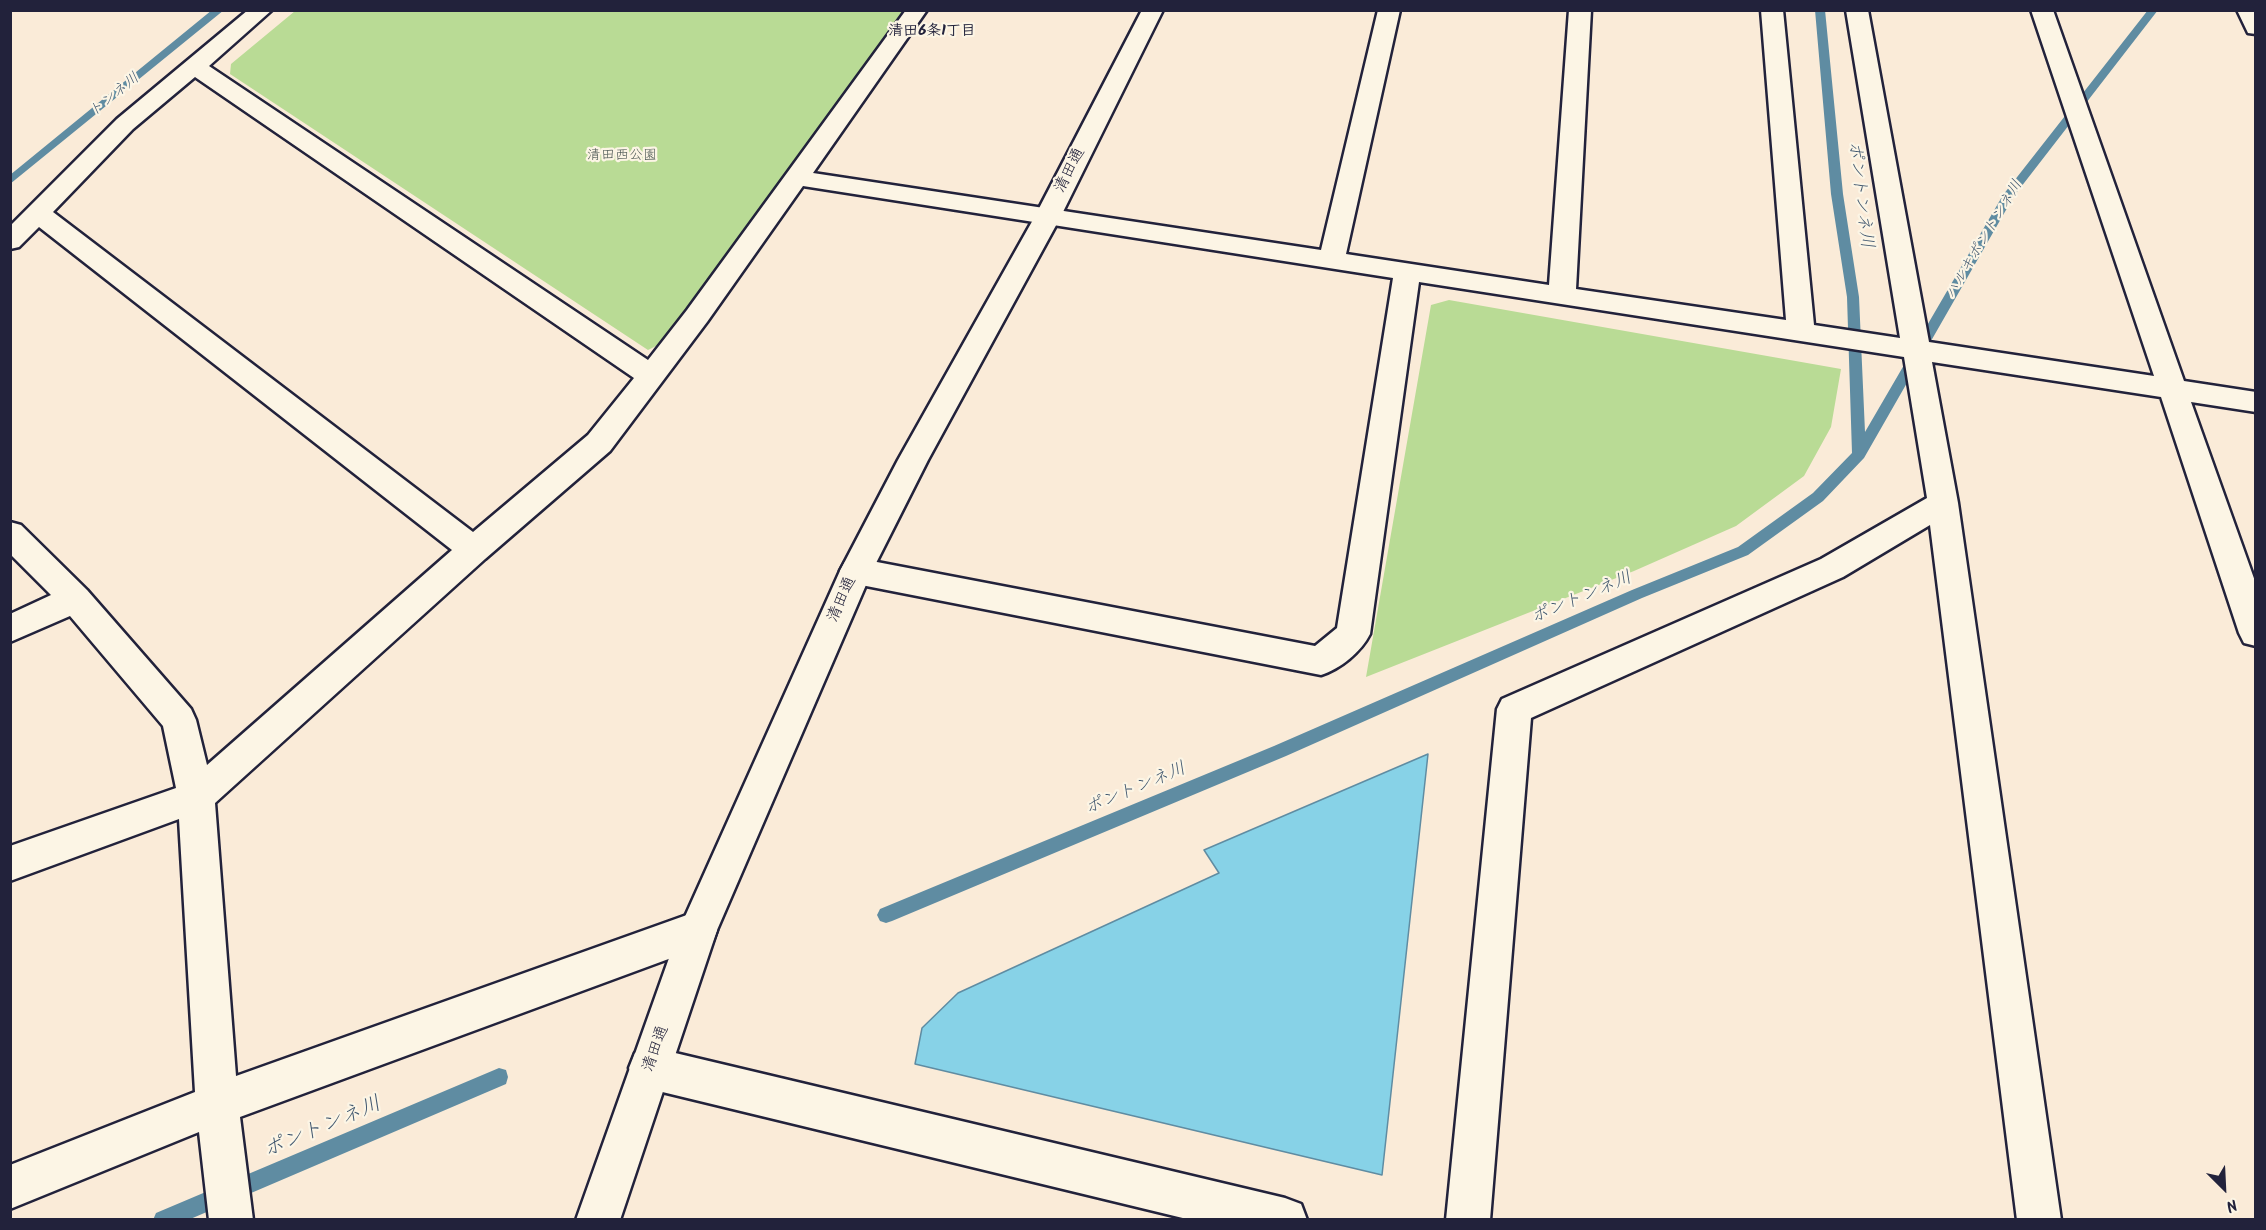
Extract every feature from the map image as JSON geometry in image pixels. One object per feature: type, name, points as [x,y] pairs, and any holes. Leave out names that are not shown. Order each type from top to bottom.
[{"type":"street","points":[[10,241],[125,124],[262,10]]},
{"type":"street","points":[[10,864],[196,797],[474,550],[599,443],[652,376],[798,178],[917,10]]},
{"type":"street","name":"清田通","points":[[598,1220],[698,930],[856,571],[913,460],[1047,218],[1153,10]]},
{"type":"street","points":[[1332,259],[1389,10]]},
{"type":"street","points":[[1562,295],[1580,10]]},
{"type":"street","points":[[1772,10],[1802,333]]},
{"type":"street","points":[[1857,10],[1901,347],[1943,503],[2039,1220]]},
{"type":"street","points":[[2042,10],[2170,389],[2256,633]]},
{"type":"street","points":[[2247,10],[2256,28]]},
{"type":"street","points":[[194,66],[652,376]]},
{"type":"street","points":[[798,178],[2256,402]]},
{"type":"street","points":[[38,213],[474,550]]},
{"type":"street","points":[[856,571],[1322,661],[1353,634],[1407,271]]},
{"type":"street","points":[[1468,1220],[1514,709],[1832,568],[1943,503]]},
{"type":"street","points":[[10,534],[75,599],[179,720],[196,797],[217,1104],[231,1220]]},
{"type":"street","points":[[10,629],[75,599]]},
{"type":"street","points":[[10,1187],[217,1104],[698,930]]},
{"type":"street","points":[[650,1068],[1285,1220]]},
{"type":"green space","name":"清田西公園","points":[[295,11],[909,11],[670,339],[648,350],[230,74],[231,64]]},
{"type":"green space","points":[[1449,300],[1841,369],[1831,427],[1804,476],[1736,526],[1634,571],[1366,677],[1431,305]]},
{"type":"water","points":[[1428,754],[1382,1175],[915,1064],[922,1028],[958,993],[1219,873],[1204,850]]},
{"type":"waterway","name":"トンネ川","points":[[10,181],[219,10]]},
{"type":"waterway","name":"ポントンネ川","points":[[1820,10],[1837,194],[1853,297],[1859,454]]},
{"type":"waterway","name":"ハルキポントンネ川","points":[[1859,454],[2009,195],[2153,10]]},
{"type":"waterway","name":"ポントンネ川","points":[[886,915],[1280,751],[1637,594],[1743,551],[1818,497],[1859,454]]},
{"type":"waterway","name":"ポントンネ川","points":[[163,1220],[499,1077]]},
{"type":"district","name":"清田6条1丁目","points":[[932,32]]}]
